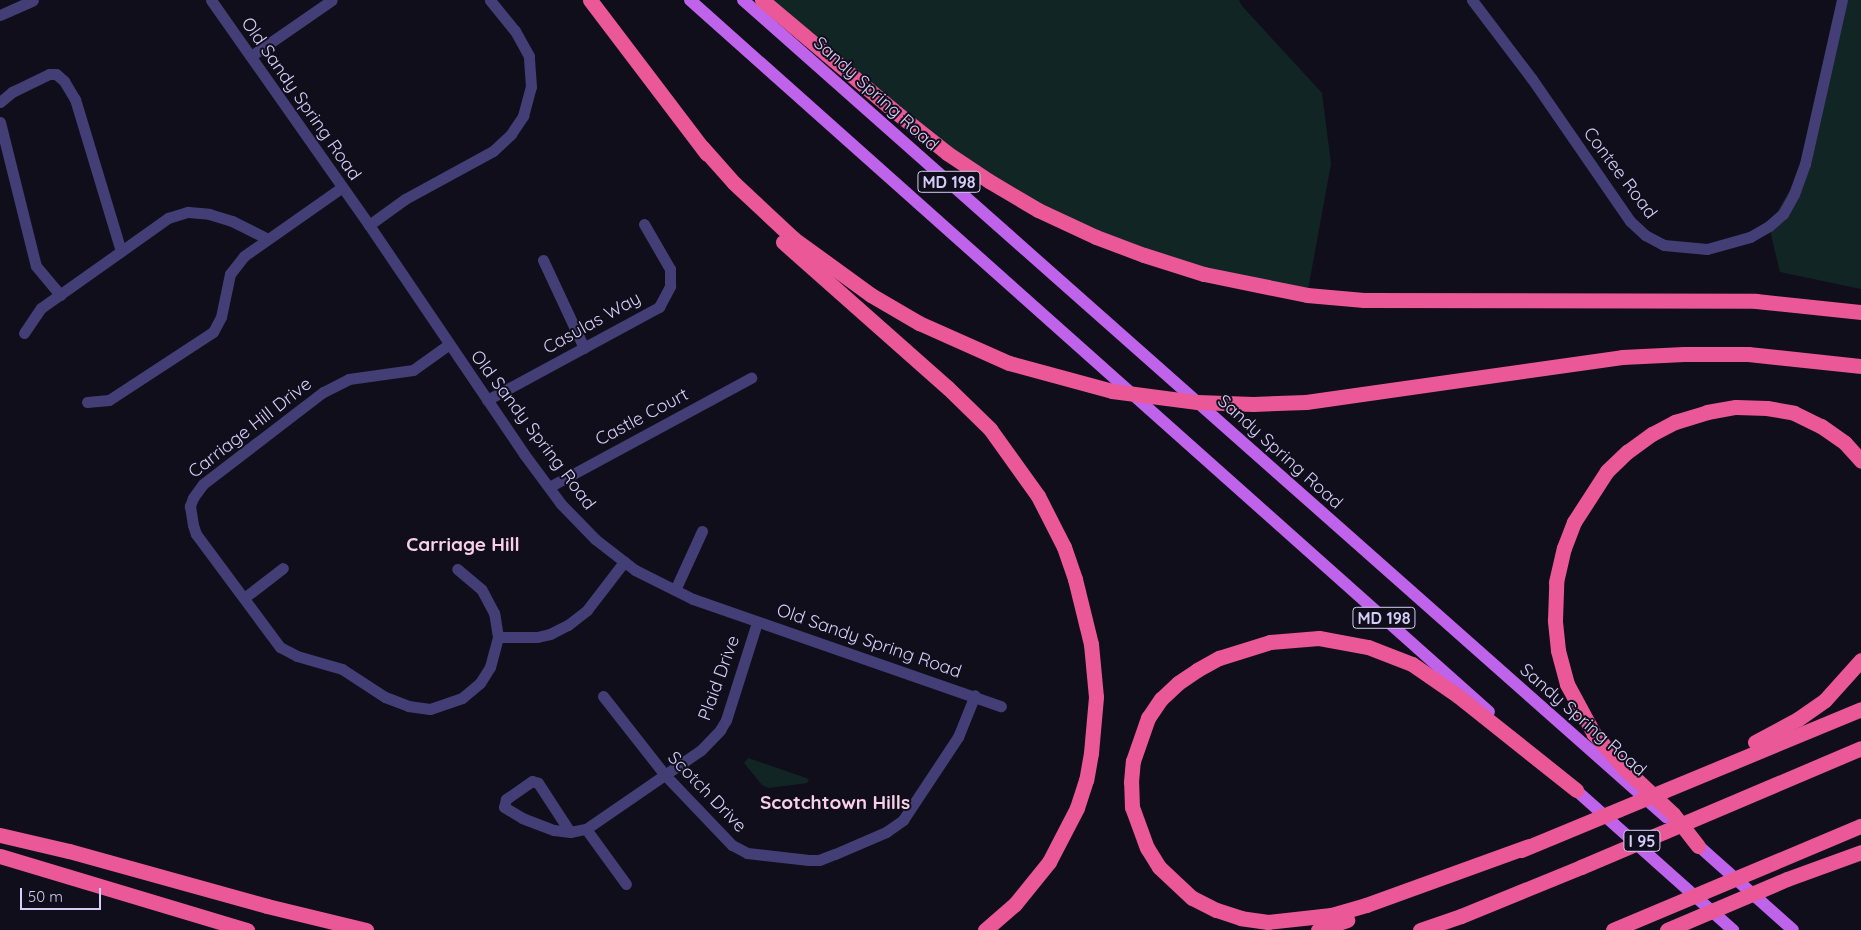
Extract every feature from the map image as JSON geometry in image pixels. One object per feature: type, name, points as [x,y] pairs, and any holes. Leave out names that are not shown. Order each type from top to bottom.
[{"type":"highway","points":[[590,0],[732,186],[787,246],[948,388],[990,429],[1038,496],[1064,547],[1084,612],[1094,671],[1094,728],[1086,780],[1077,808],[1049,862],[1015,904],[985,930]]},
{"type":"highway","points":[[762,0],[893,110],[947,153],[989,181],[1038,210],[1096,237],[1144,256],[1204,274],[1307,295],[1364,300],[1756,301],[1861,312]]},
{"type":"highway","points":[[702,147],[734,183],[794,239],[870,295],[919,323],[1009,363],[1112,391],[1197,402],[1253,404],[1306,402],[1622,357],[1684,354],[1748,354],[1861,366]]},
{"type":"highway","points":[[1698,846],[1673,814],[1621,771],[1594,734],[1567,684],[1558,650],[1555,620],[1556,582],[1564,548],[1579,513],[1607,472],[1627,452],[1660,430],[1707,412],[1736,407],[1767,408],[1794,413],[1820,426],[1845,443],[1861,461]]},
{"type":"highway","points":[[1528,846],[1366,905],[1330,916],[1268,922],[1240,918],[1216,910],[1192,898],[1159,867],[1147,848],[1132,807],[1131,782],[1133,760],[1148,718],[1161,699],[1178,683],[1197,670],[1219,658],[1270,642],[1319,638],[1368,647],[1412,664],[1452,692],[1576,790]]},
{"type":"highway","points":[[1625,804],[1798,719],[1825,700],[1861,660]]},
{"type":"highway","points":[[1318,930],[1444,884],[1625,804],[1861,709]]},
{"type":"highway","name":"I 95","points":[[1420,930],[1461,916],[1581,867],[1861,748]]},
{"type":"highway","points":[[1613,930],[1861,826]]},
{"type":"highway","points":[[0,834],[70,851],[267,906],[366,930]]},
{"type":"highway","points":[[1667,930],[1787,879],[1861,852]]},
{"type":"highway","points":[[0,856],[247,930]]},
{"type":"main road","name":"MD 198","points":[[690,0],[1733,930]]},
{"type":"main road","name":"Sandy Spring Road","points":[[743,0],[1250,449],[1621,771]]},
{"type":"main road","points":[[1698,846],[1789,926]]},
{"type":"street","points":[[0,15],[33,0]]},
{"type":"street","name":"Old Sandy Spring Road","points":[[211,0],[341,188],[369,225],[448,345],[549,487],[583,527],[624,562],[675,590],[757,622],[1001,706]]},
{"type":"street","points":[[251,56],[332,0]]},
{"type":"street","points":[[369,225],[405,199],[493,150],[511,134],[523,116],[531,87],[529,56],[515,31],[490,0]]},
{"type":"street","name":"Contee Road","points":[[1472,0],[1532,79],[1630,221],[1645,235],[1664,245],[1707,249],[1750,236],[1783,214],[1805,164],[1842,0]]},
{"type":"street","points":[[0,102],[12,92],[49,74],[56,74],[64,81],[75,99],[121,252]]},
{"type":"street","points":[[0,122],[36,266],[60,295]]},
{"type":"street","points":[[87,402],[109,400],[213,332],[221,317],[230,274],[244,256],[341,188]]},
{"type":"street","points":[[24,333],[41,308],[168,218],[188,212],[209,214],[232,221],[268,239]]},
{"type":"street","name":"Casulas Way","points":[[487,400],[658,307],[665,299],[670,286],[670,269],[644,224]]},
{"type":"street","points":[[543,260],[584,348]]},
{"type":"street","name":"Carriage Hill Drive","points":[[448,345],[413,370],[360,376],[331,387],[212,478],[197,492],[190,506],[193,525],[196,534],[274,640],[288,652],[342,669],[385,696],[419,709],[441,707],[474,690],[490,667],[498,637]]},
{"type":"street","name":"Castle Court","points":[[549,487],[751,378]]},
{"type":"street","points":[[675,590],[702,531]]},
{"type":"street","points":[[457,569],[486,594],[494,613],[498,637],[537,638],[568,625],[587,610],[624,562]]},
{"type":"street","points":[[244,598],[283,568]]},
{"type":"street","name":"Plaid Drive","points":[[586,829],[701,750],[720,730],[730,710],[757,622]]},
{"type":"street","name":"Scotch Drive","points":[[603,696],[664,775],[732,844],[743,851],[788,858],[819,860],[886,832],[909,814],[958,738],[975,696]]},
{"type":"street","points":[[570,832],[538,783],[532,781],[506,799],[504,807],[515,815],[554,830],[570,832],[586,829],[626,884]]},
{"type":"green space","points":[[762,0],[1239,0],[1242,6],[1322,93],[1331,164],[1307,295],[1144,255],[989,181]]},
{"type":"green space","points":[[1844,0],[1861,0],[1861,289],[1780,272],[1769,226],[1805,164]]},
{"type":"green space","points":[[748,758],[809,779],[807,783],[769,788],[762,785],[744,763]]},
{"type":"district","name":"Carriage Hill","points":[[463,545]]},
{"type":"district","name":"Scotchtown Hills","points":[[835,803]]}]
